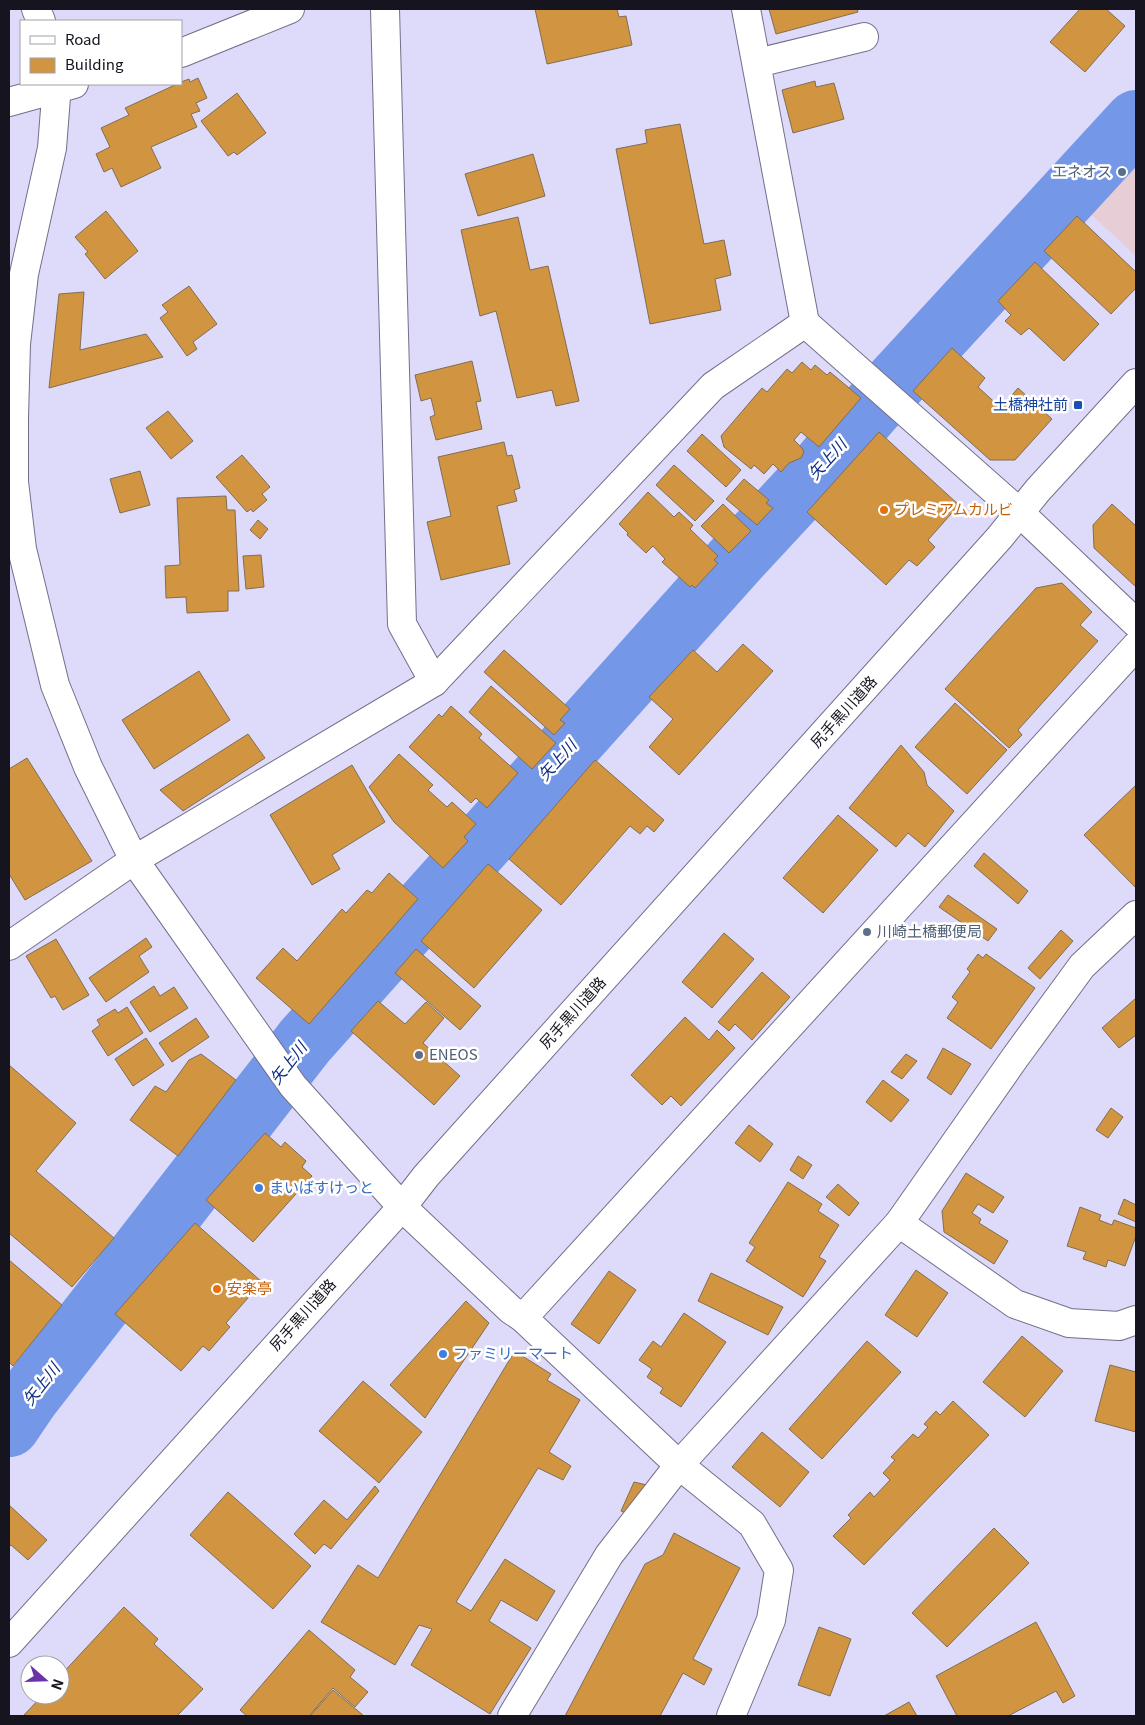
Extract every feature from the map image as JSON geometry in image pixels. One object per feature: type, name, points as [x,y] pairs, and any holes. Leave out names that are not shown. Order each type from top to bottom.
[{"type":"street","points":[[182,53],[290,9]]},
{"type":"street","points":[[385,9],[402,624],[434,682]]},
{"type":"street","points":[[746,9],[805,323],[1020,513],[1136,623]]},
{"type":"street","points":[[756,63],[864,37]]},
{"type":"street","points":[[9,102],[63,85],[52,148],[24,274],[16,344],[14,482],[22,550],[55,685],[88,767],[134,860],[294,1086],[402,1207],[511,1310],[523,1318],[679,1466],[752,1524],[779,1570],[771,1620],[731,1716]]},
{"type":"street","points":[[9,946],[134,860],[434,682],[713,386],[805,323]]},
{"type":"street","name":"尻手黒川道路","points":[[9,1643],[402,1207],[439,1161],[1020,513],[1038,490],[1136,383]]},
{"type":"street","points":[[523,1318],[1136,646]]},
{"type":"street","points":[[512,1716],[609,1555],[679,1466],[899,1223],[1082,966],[1136,915]]},
{"type":"street","points":[[899,1223],[1015,1304],[1069,1323],[1119,1326],[1136,1320]]},
{"type":"shaded area","name":"エネオス","points":[[1136,142],[1136,256],[1079,203]]},
{"type":"building","points":[[535,9],[617,9],[619,17],[626,16],[632,45],[547,64]]},
{"type":"building","points":[[769,9],[857,9],[858,12],[776,34]]},
{"type":"building","points":[[1080,9],[1106,9],[1125,26],[1085,72],[1050,42]]},
{"type":"building","points":[[198,78],[207,98],[196,103],[200,111],[191,114],[197,127],[151,147],[161,168],[121,187],[112,168],[104,172],[96,154],[110,147],[101,128],[129,115],[125,108],[175,85],[182,85],[182,82],[189,79],[190,82]]},
{"type":"building","points":[[815,81],[816,87],[834,83],[844,119],[793,133],[782,90]]},
{"type":"building","points":[[237,93],[266,133],[237,155],[234,152],[228,156],[201,121]]},
{"type":"building","points":[[680,124],[704,244],[724,240],[731,275],[715,279],[721,310],[650,324],[616,149],[647,143],[645,130]]},
{"type":"building","points":[[533,154],[545,196],[478,216],[465,174]]},
{"type":"building","points":[[106,211],[138,251],[105,279],[85,254],[88,252],[75,237]]},
{"type":"building","points":[[1077,216],[1136,272],[1136,288],[1111,314],[1044,251]]},
{"type":"building","points":[[518,217],[530,270],[548,266],[579,401],[556,406],[552,390],[517,398],[496,311],[480,316],[461,230]]},
{"type":"building","points":[[1035,262],[1099,324],[1064,361],[1029,328],[1021,335],[1005,321],[1011,315],[998,301]]},
{"type":"building","points":[[189,286],[217,324],[193,342],[197,349],[187,356],[160,318],[168,312],[162,305]]},
{"type":"building","points":[[84,292],[80,350],[146,334],[163,357],[49,388],[59,294]]},
{"type":"building","points":[[952,348],[985,378],[978,387],[1001,408],[1018,388],[1052,419],[1015,460],[990,460],[913,391]]},
{"type":"building","points":[[472,361],[481,401],[476,402],[482,429],[436,440],[430,417],[435,415],[431,398],[421,401],[415,375]]},
{"type":"building","points":[[802,362],[811,370],[815,365],[827,375],[830,372],[861,398],[819,447],[801,432],[794,440],[804,452],[801,458],[789,463],[781,472],[773,464],[764,474],[754,465],[751,469],[724,447],[721,436],[762,388],[767,392],[787,369],[792,373]]},
{"type":"building","points":[[168,411],[193,441],[171,459],[146,428]]},
{"type":"building","points":[[879,432],[959,505],[928,540],[935,547],[917,566],[909,560],[886,585],[807,512]]},
{"type":"building","points":[[702,434],[741,470],[726,487],[687,451]]},
{"type":"building","points":[[504,442],[507,456],[512,455],[520,488],[514,490],[517,501],[497,506],[510,564],[441,580],[427,522],[451,516],[438,457]]},
{"type":"building","points":[[242,455],[270,487],[262,494],[267,500],[253,512],[251,509],[247,512],[216,477]]},
{"type":"building","points":[[674,465],[714,501],[695,521],[656,485]]},
{"type":"building","points":[[140,471],[150,505],[120,513],[110,479]]},
{"type":"building","points":[[744,479],[769,500],[766,503],[773,508],[757,525],[726,499]]},
{"type":"building","points":[[648,492],[674,517],[679,512],[693,525],[690,529],[718,556],[714,560],[718,563],[695,588],[692,585],[690,587],[662,562],[665,559],[653,546],[646,553],[627,535],[628,533],[619,524]]},
{"type":"building","points":[[226,496],[227,510],[235,510],[239,591],[228,591],[228,611],[187,613],[186,597],[166,598],[165,566],[180,565],[177,498]]},
{"type":"building","points":[[723,504],[751,531],[729,553],[701,526]]},
{"type":"building","points":[[1112,504],[1136,526],[1136,587],[1094,548],[1093,525]]},
{"type":"building","points":[[258,520],[268,529],[260,539],[250,530]]},
{"type":"building","points":[[261,555],[264,587],[246,589],[243,556]]},
{"type":"building","points":[[1062,583],[1092,612],[1080,625],[1098,641],[1018,730],[1022,735],[1009,748],[945,689],[1036,588]]},
{"type":"building","points":[[743,644],[773,671],[679,775],[649,747],[673,719],[649,697],[693,650],[717,672]]},
{"type":"building","points":[[504,650],[570,709],[560,720],[565,723],[554,735],[484,672]]},
{"type":"building","points":[[199,671],[230,720],[154,769],[122,720]]},
{"type":"building","points":[[491,686],[556,743],[532,769],[469,712]]},
{"type":"building","points":[[955,703],[1007,750],[967,794],[915,747]]},
{"type":"building","points":[[451,706],[482,734],[479,738],[518,773],[487,808],[476,798],[471,803],[409,747],[439,714],[442,717]]},
{"type":"building","points":[[248,734],[265,758],[183,811],[160,790]]},
{"type":"building","points":[[901,745],[924,772],[927,785],[954,811],[925,847],[908,833],[896,847],[849,808]]},
{"type":"building","points":[[399,754],[433,785],[428,790],[447,807],[452,802],[476,824],[464,837],[468,841],[443,868],[394,822],[369,787]]},
{"type":"building","points":[[27,758],[92,861],[25,900],[9,874],[9,769]]},
{"type":"building","points":[[595,760],[664,820],[654,832],[647,826],[640,834],[630,826],[561,905],[509,859]]},
{"type":"building","points":[[352,765],[385,822],[332,855],[340,869],[312,885],[270,815]]},
{"type":"building","points":[[1136,785],[1136,888],[1084,835]]},
{"type":"building","points":[[838,815],[878,850],[823,913],[783,878]]},
{"type":"building","points":[[984,853],[1028,891],[1018,904],[974,866]]},
{"type":"building","points":[[488,864],[542,910],[474,988],[421,941]]},
{"type":"building","points":[[389,873],[418,899],[309,1024],[256,978],[283,948],[297,961],[342,909],[346,913],[367,890],[372,893]]},
{"type":"building","points":[[948,895],[997,929],[988,941],[939,907]]},
{"type":"building","points":[[1061,930],[1073,941],[1040,979],[1028,968]]},
{"type":"building","points":[[724,933],[754,959],[712,1008],[682,982]]},
{"type":"building","points":[[146,938],[152,947],[139,956],[149,972],[106,1002],[89,978]]},
{"type":"building","points":[[56,939],[89,995],[63,1010],[55,996],[51,998],[26,956]]},
{"type":"building","points":[[416,949],[481,1006],[460,1030],[395,973]]},
{"type":"building","points":[[978,954],[983,958],[986,954],[1035,988],[991,1049],[947,1018],[958,1002],[952,997],[970,972],[967,969]]},
{"type":"building","points":[[762,972],[790,997],[752,1040],[735,1024],[729,1031],[718,1022]]},
{"type":"building","points":[[154,986],[160,996],[174,987],[188,1008],[150,1032],[130,1002]]},
{"type":"building","points":[[1136,998],[1136,1035],[1119,1048],[1102,1028]]},
{"type":"building","points":[[378,1001],[405,1024],[426,1002],[444,1018],[423,1043],[460,1076],[434,1105],[351,1031]]},
{"type":"building","points":[[127,1007],[143,1033],[108,1056],[92,1031],[100,1025],[97,1020],[115,1009],[118,1013]]},
{"type":"building","points":[[685,1017],[709,1040],[717,1030],[735,1048],[681,1106],[671,1096],[662,1105],[631,1075]]},
{"type":"building","points":[[196,1018],[209,1037],[172,1062],[159,1043]]},
{"type":"building","points":[[146,1038],[164,1065],[133,1086],[115,1059]]},
{"type":"building","points":[[943,1048],[971,1064],[951,1095],[927,1078]]},
{"type":"building","points":[[201,1054],[236,1080],[178,1156],[130,1120],[155,1086],[166,1092],[189,1060]]},
{"type":"building","points":[[906,1054],[917,1061],[902,1079],[891,1072]]},
{"type":"building","points":[[9,1065],[76,1123],[36,1171],[114,1238],[72,1287],[9,1233]]},
{"type":"building","points":[[883,1080],[909,1100],[891,1122],[866,1102]]},
{"type":"building","points":[[1111,1108],[1123,1117],[1108,1138],[1096,1130]]},
{"type":"building","points":[[749,1125],[773,1144],[760,1162],[735,1143]]},
{"type":"building","name":"まいばすけっと","points":[[265,1133],[281,1147],[285,1142],[306,1161],[302,1167],[312,1176],[253,1242],[206,1200]]},
{"type":"building","points":[[798,1156],[812,1165],[803,1179],[790,1170]]},
{"type":"building","points":[[966,1173],[1004,1197],[993,1213],[978,1204],[972,1213],[981,1219],[979,1223],[1008,1241],[994,1264],[944,1232],[942,1211]]},
{"type":"building","points":[[788,1182],[822,1204],[818,1211],[839,1225],[819,1257],[826,1261],[803,1297],[746,1261],[755,1247],[749,1243]]},
{"type":"building","points":[[838,1184],[859,1203],[849,1216],[826,1197]]},
{"type":"building","points":[[1124,1199],[1136,1205],[1136,1222],[1118,1214]]},
{"type":"building","points":[[1080,1207],[1101,1215],[1099,1220],[1112,1225],[1114,1220],[1136,1228],[1136,1236],[1125,1266],[1108,1260],[1106,1267],[1083,1259],[1086,1252],[1067,1246]]},
{"type":"building","points":[[195,1223],[262,1282],[226,1323],[230,1327],[209,1351],[203,1346],[181,1371],[115,1314]]},
{"type":"building","points":[[9,1260],[62,1305],[13,1366],[9,1362]]},
{"type":"building","points":[[916,1270],[948,1293],[917,1337],[885,1315]]},
{"type":"building","points":[[609,1271],[636,1290],[599,1344],[571,1324]]},
{"type":"building","points":[[711,1273],[783,1307],[768,1335],[698,1301]]},
{"type":"building","name":"ファミリーマート","points":[[466,1301],[489,1323],[425,1418],[390,1385]]},
{"type":"building","points":[[684,1313],[726,1342],[681,1407],[660,1393],[663,1388],[647,1377],[652,1369],[639,1360],[653,1341],[661,1347]]},
{"type":"building","points":[[1022,1336],[1063,1371],[1025,1417],[983,1382]]},
{"type":"building","points":[[867,1341],[901,1372],[822,1459],[789,1429]]},
{"type":"building","points":[[516,1352],[551,1374],[547,1380],[580,1400],[549,1452],[571,1466],[563,1480],[538,1468],[456,1602],[471,1611],[505,1559],[555,1591],[537,1621],[501,1600],[489,1621],[531,1648],[490,1714],[411,1665],[432,1629],[419,1625],[395,1665],[321,1622],[358,1565],[378,1578],[513,1354]]},
{"type":"building","points":[[1110,1365],[1136,1372],[1136,1432],[1095,1421]]},
{"type":"building","points":[[363,1381],[422,1432],[379,1483],[319,1431]]},
{"type":"building","points":[[953,1401],[989,1435],[864,1565],[833,1536],[851,1518],[848,1515],[870,1492],[874,1497],[890,1480],[883,1473],[895,1460],[891,1457],[913,1434],[918,1438],[928,1427],[924,1424],[936,1411],[940,1415]]},
{"type":"building","points":[[762,1432],[809,1472],[780,1507],[732,1467]]},
{"type":"building","points":[[634,1482],[651,1486],[630,1515],[621,1511]]},
{"type":"building","points":[[375,1486],[379,1491],[331,1549],[324,1544],[315,1554],[294,1534],[324,1500],[347,1520]]},
{"type":"building","points":[[228,1492],[311,1566],[273,1609],[190,1535]]},
{"type":"building","points":[[9,1505],[47,1540],[28,1560],[11,1545],[9,1547]]},
{"type":"building","points":[[994,1528],[1029,1563],[947,1647],[912,1613]]},
{"type":"building","points":[[674,1533],[740,1568],[693,1659],[712,1669],[704,1685],[683,1673],[660,1716],[565,1716],[645,1564],[663,1555]]},
{"type":"building","points":[[124,1607],[158,1639],[154,1644],[203,1689],[177,1716],[23,1716],[33,1705],[70,1705],[70,1665]]},
{"type":"building","points":[[1036,1622],[1075,1696],[1063,1703],[1056,1691],[1008,1716],[957,1716],[936,1676]]},
{"type":"building","points":[[819,1627],[851,1639],[830,1696],[798,1685]]},
{"type":"building","points":[[309,1630],[355,1670],[350,1677],[368,1692],[355,1707],[333,1688],[309,1716],[247,1716],[240,1710]]},
{"type":"building","points":[[333,1690],[364,1716],[310,1716]]},
{"type":"building","points":[[909,1702],[917,1716],[884,1716]]},
{"type":"waterway","name":"矢上川","points":[[9,1426],[28,1398],[305,1041],[741,554],[820,469],[871,409],[1136,121]]},
{"type":"place","name":"エネオス","points":[[1122,172]]},
{"type":"place","name":"土橋神社前","points":[[1078,405]]},
{"type":"place","name":"プレミアムカルビ","points":[[884,510]]},
{"type":"place","name":"川崎土橋郵便局","points":[[867,932]]},
{"type":"place","name":"ENEOS","points":[[419,1055]]},
{"type":"place","name":"まいばすけっと","points":[[259,1188]]},
{"type":"place","name":"安楽亭","points":[[217,1289]]},
{"type":"place","name":"ファミリーマート","points":[[443,1354]]}]
